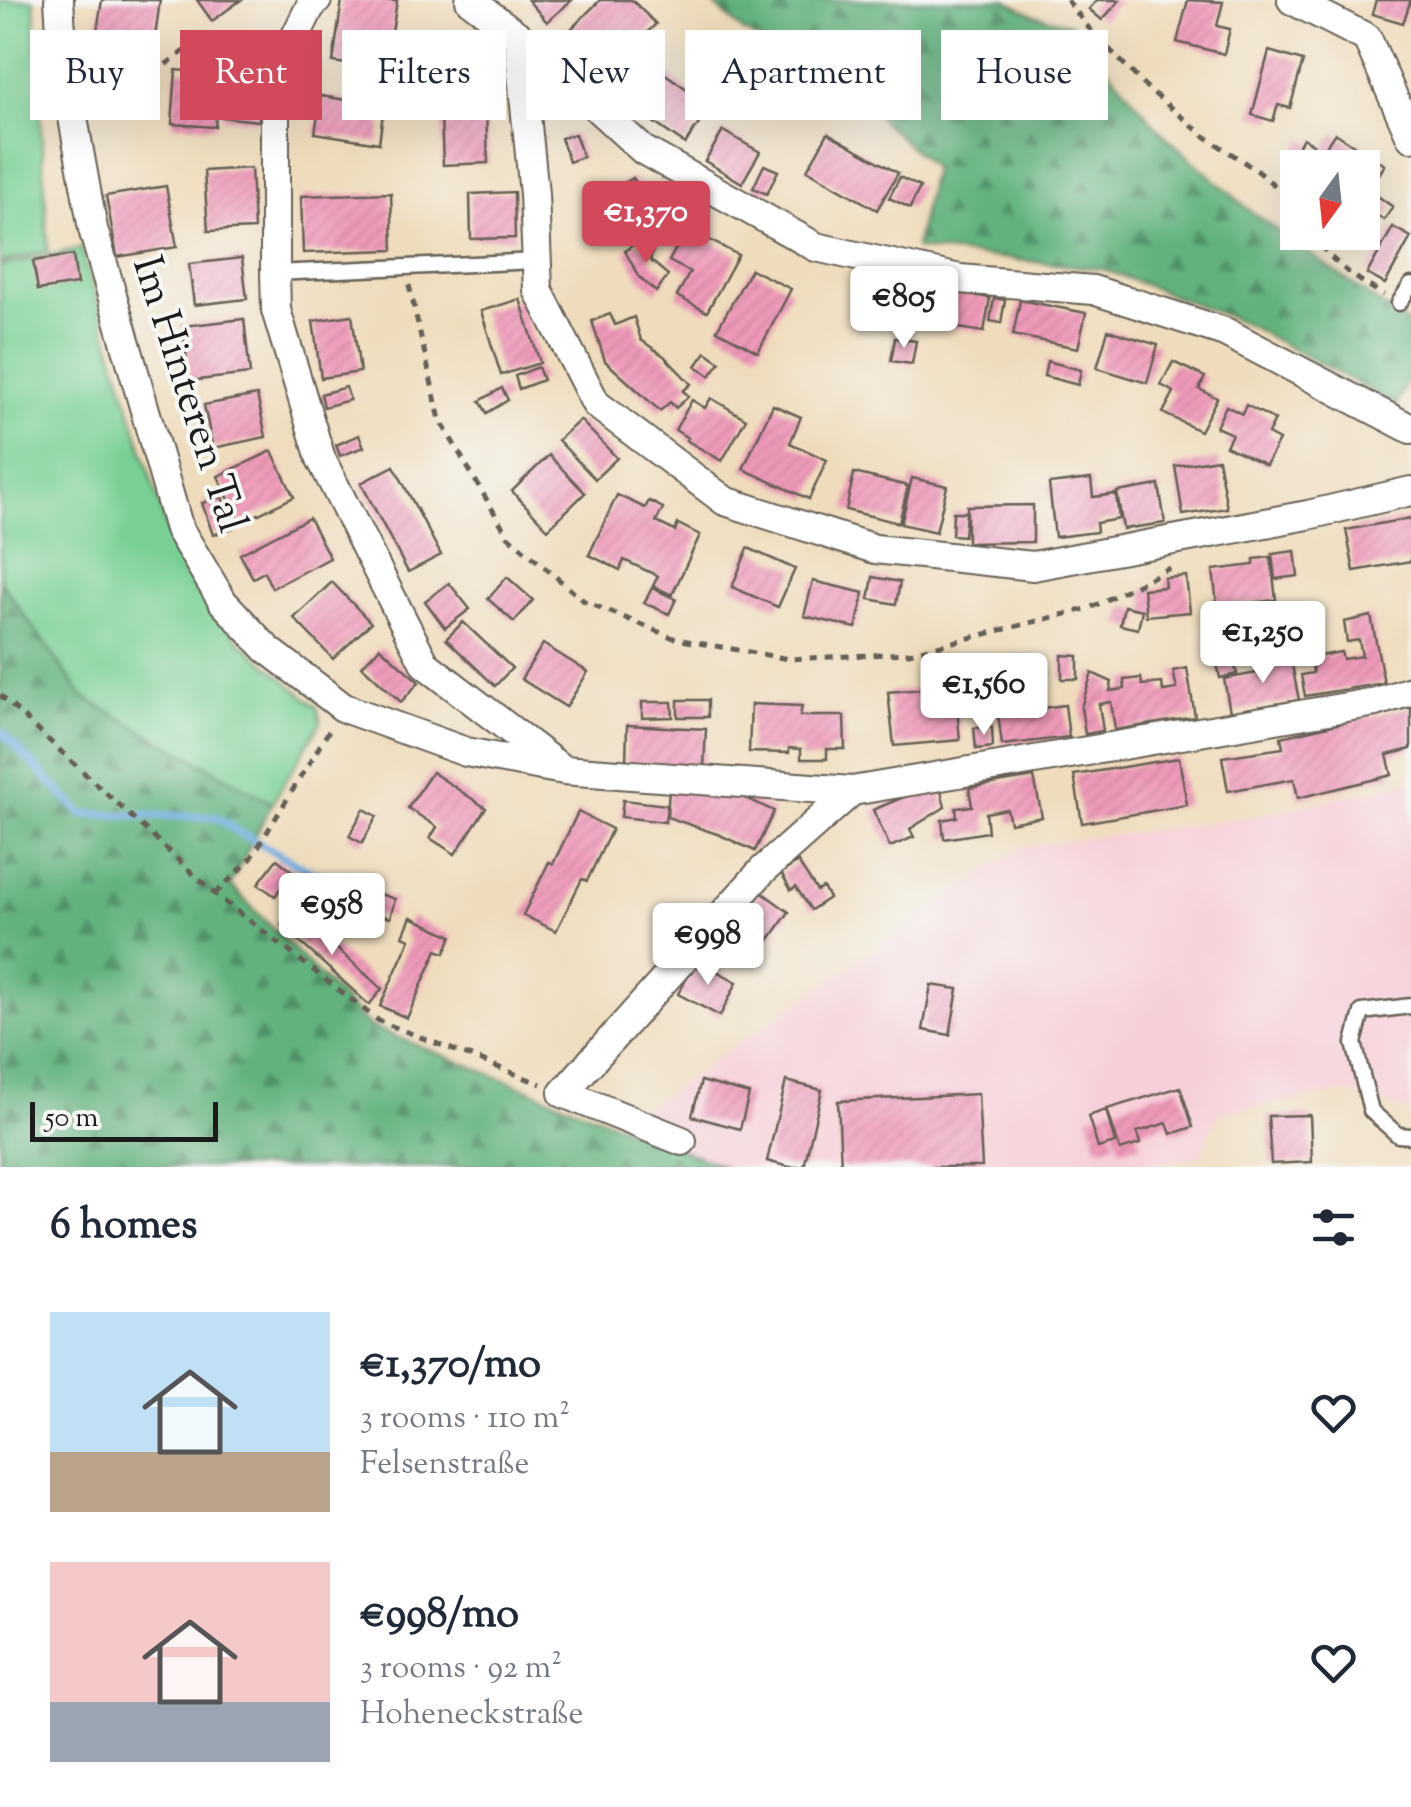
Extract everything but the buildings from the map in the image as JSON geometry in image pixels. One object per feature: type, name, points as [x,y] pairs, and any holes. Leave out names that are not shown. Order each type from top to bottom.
[{"type":"street","name":"Im Hinteren Tal","points":[[59,0],[61,30]]},
{"type":"street","points":[[299,30],[317,0]]},
{"type":"street","points":[[470,0],[518,36],[642,150],[816,246],[960,279],[1093,290],[1225,332],[1411,430]]},
{"type":"street","points":[[1292,0],[1367,38],[1411,138]]},
{"type":"street","points":[[518,36],[534,194],[538,290],[596,404],[725,501],[875,549],[1033,566],[1308,516],[1411,491]]},
{"type":"street","name":"Im Hinteren Tal","points":[[74,120],[92,229],[179,530],[222,602],[267,650],[344,708],[466,752],[563,770],[852,791],[1376,702],[1411,691]]},
{"type":"street","points":[[275,120],[276,310],[321,458],[425,664],[563,770]]},
{"type":"street","points":[[682,1140],[563,1093],[762,870],[852,791]]},
{"type":"lane","points":[[275,273],[537,261]]},
{"type":"lane","points":[[1399,303],[1411,285]]},
{"type":"lane","points":[[1411,1006],[1362,1012],[1354,1043],[1372,1112],[1398,1135],[1411,1136]]},
{"type":"path","points":[[1067,0],[1088,28],[1144,85],[1203,135],[1280,190]]},
{"type":"path","points":[[1324,250],[1340,268],[1399,303]]},
{"type":"path","points":[[406,267],[440,420],[508,536],[584,602],[676,639],[789,659],[910,653],[1090,608],[1172,567]]},
{"type":"path","points":[[0,695],[216,894],[379,1020],[563,1093]]},
{"type":"path","points":[[216,894],[250,860],[344,708]]},
{"type":"shaded area","points":[[1411,781],[1411,1112],[1346,1092],[1219,1113],[1199,1158],[1131,1167],[725,1167],[621,1125],[1021,847],[1250,817]]},
{"type":"green space","points":[[0,0],[34,0],[30,120],[41,120],[48,251],[0,263]]},
{"type":"green space","points":[[709,0],[1006,0],[1034,15],[1070,24],[1075,30],[941,30],[941,120],[1108,120],[1108,69],[1162,133],[1280,232],[1280,250],[1305,250],[1411,326],[1411,370],[1397,405],[1240,321],[1103,269],[915,249],[933,168],[882,120],[921,120],[921,30],[742,30]]},
{"type":"green space","points":[[81,248],[175,556],[239,641],[317,707],[321,722],[272,803],[83,697],[0,581],[0,266]]},
{"type":"green space","points":[[0,581],[83,697],[272,803],[230,885],[369,1026],[725,1167],[0,1167]]},
{"type":"waterway","points":[[0,731],[82,814],[216,817],[325,879]]}]
